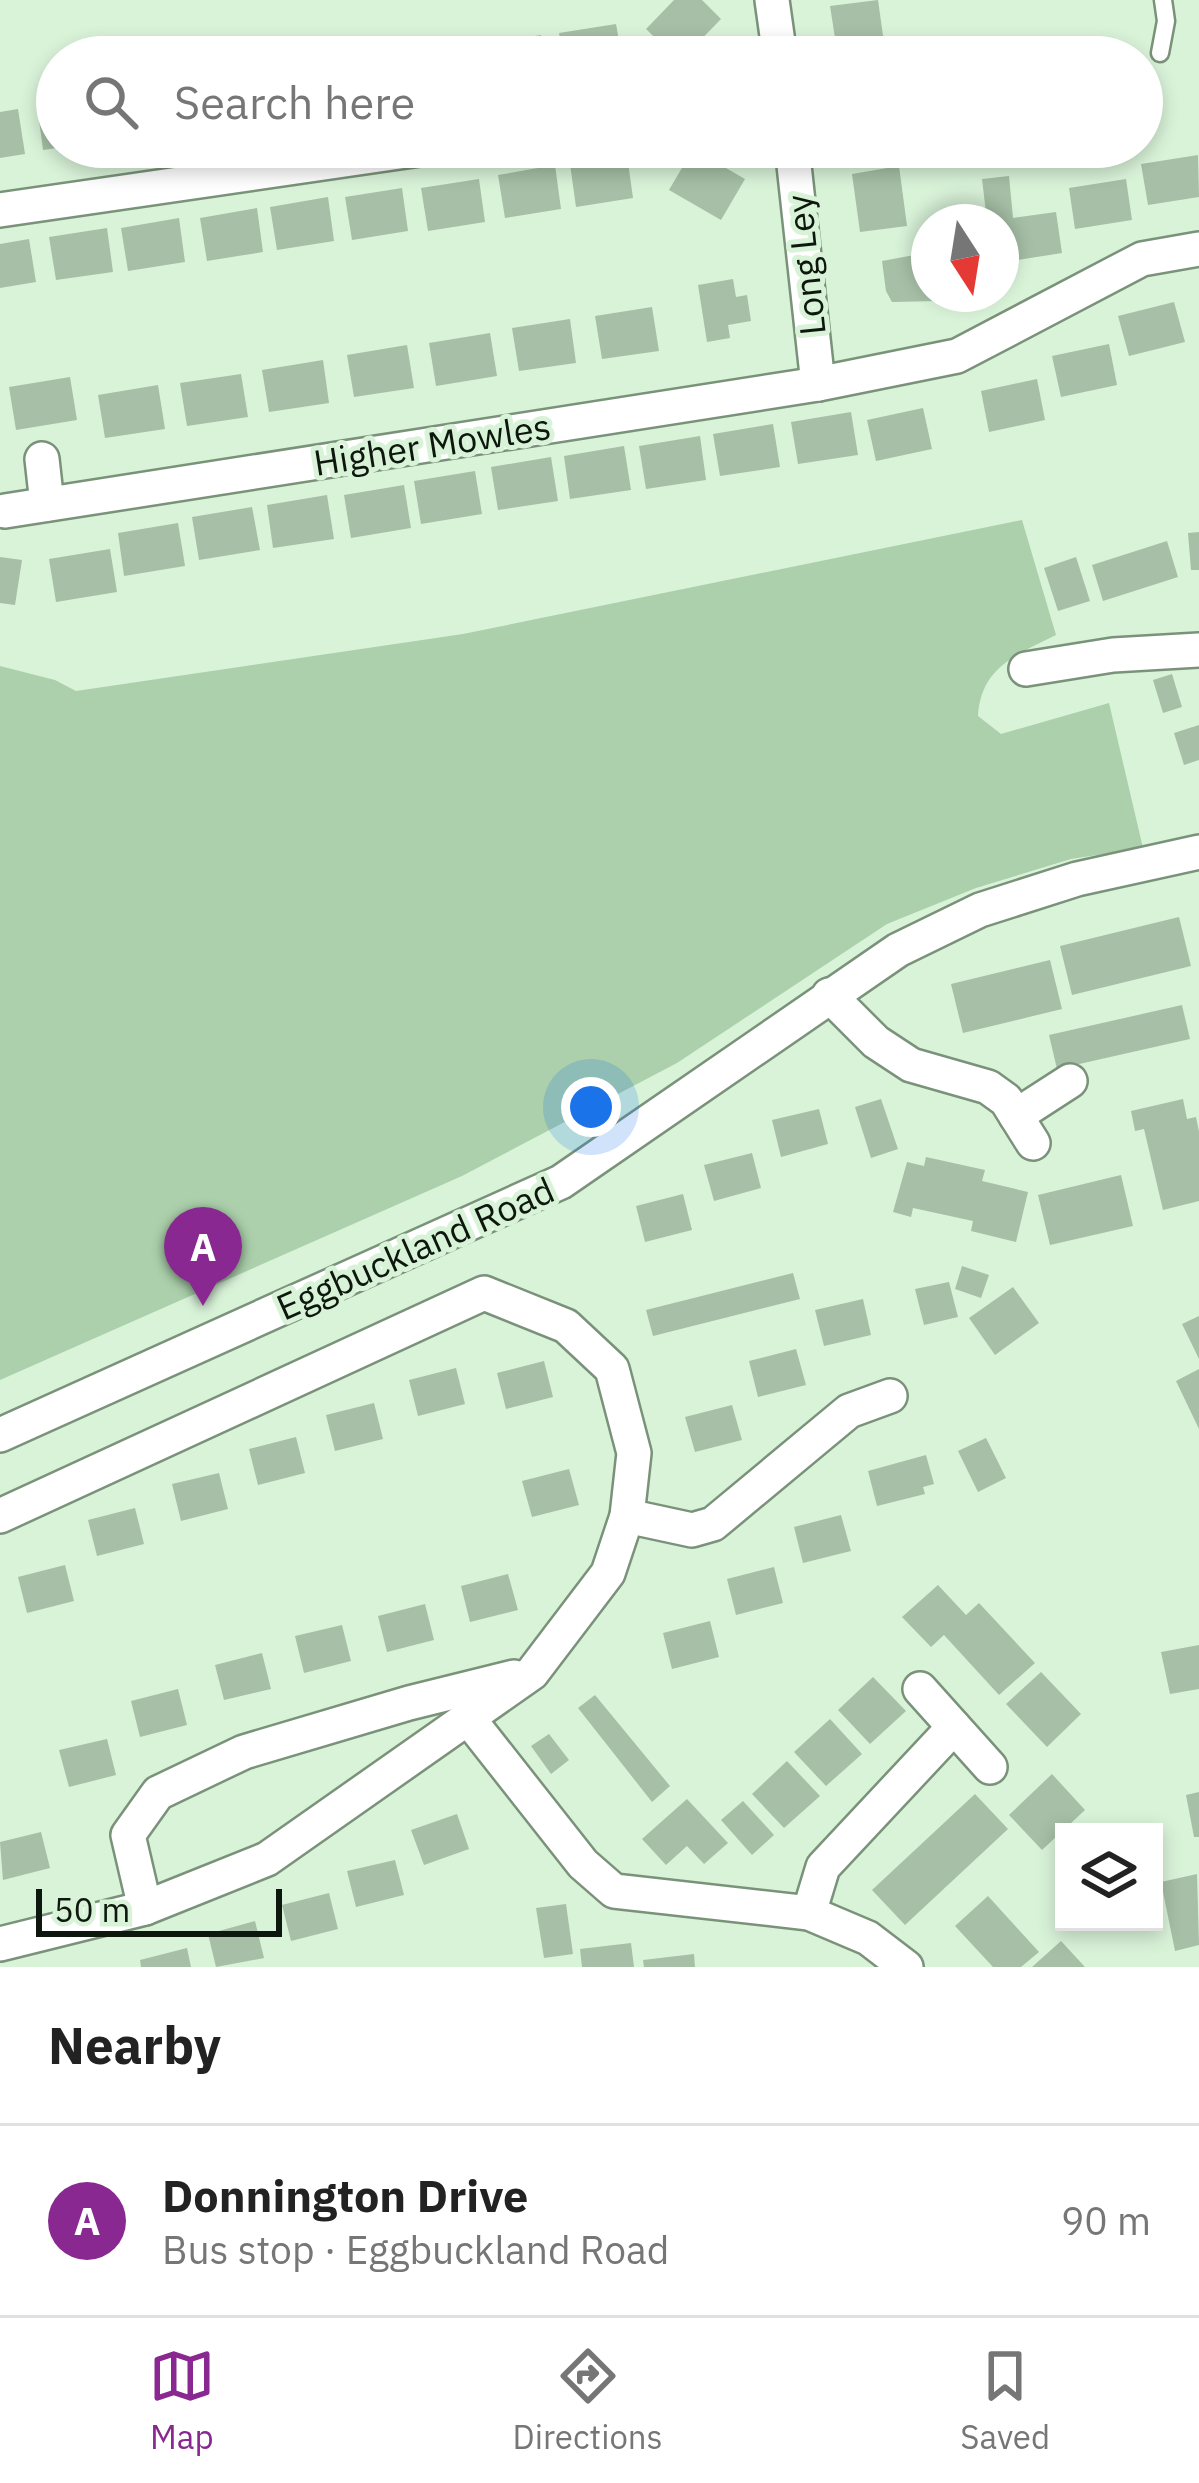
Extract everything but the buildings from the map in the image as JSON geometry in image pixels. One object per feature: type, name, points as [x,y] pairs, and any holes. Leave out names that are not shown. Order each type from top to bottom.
[{"type":"street","points":[[772,0],[777,36]]},
{"type":"street","points":[[0,211],[292,168]]},
{"type":"street","name":"Long Ley","points":[[794,168],[818,384]]},
{"type":"street","name":"Higher Mowles","points":[[5,511],[818,384],[957,356],[1142,259],[1199,249]]},
{"type":"street","points":[[42,459],[47,504]]},
{"type":"street","points":[[1026,669],[1113,655],[1199,650]]},
{"type":"street","name":"Eggbuckland Road","points":[[0,1436],[561,1182],[898,950],[980,910],[1077,879],[1199,852]]},
{"type":"street","points":[[830,995],[876,1042],[910,1065],[988,1087],[1006,1100],[1024,1130],[1070,1081]]},
{"type":"street","points":[[0,1516],[484,1293],[566,1326],[612,1370],[634,1453],[627,1516],[608,1573],[532,1672],[267,1859],[146,1908],[0,1944]]},
{"type":"street","points":[[627,1516],[692,1531],[713,1524],[849,1411],[891,1396]]},
{"type":"street","points":[[146,1908],[128,1835],[158,1793],[244,1752],[532,1672]]},
{"type":"street","points":[[920,1689],[990,1767]]},
{"type":"street","points":[[468,1718],[584,1864],[614,1891],[808,1913],[868,1938],[906,1967]]},
{"type":"street","points":[[808,1913],[823,1867],[954,1727]]},
{"type":"lane","points":[[1162,0],[1163,37]]},
{"type":"green space","points":[[1022,520],[1056,635],[1015,656],[993,674],[978,716],[1001,734],[1109,703],[1143,848],[1071,859],[976,888],[887,924],[677,1063],[462,1176],[0,1380],[0,666],[55,680],[76,691],[463,634]]},
{"type":"place","name":"Donnington Drive","points":[[203,1306]]}]
